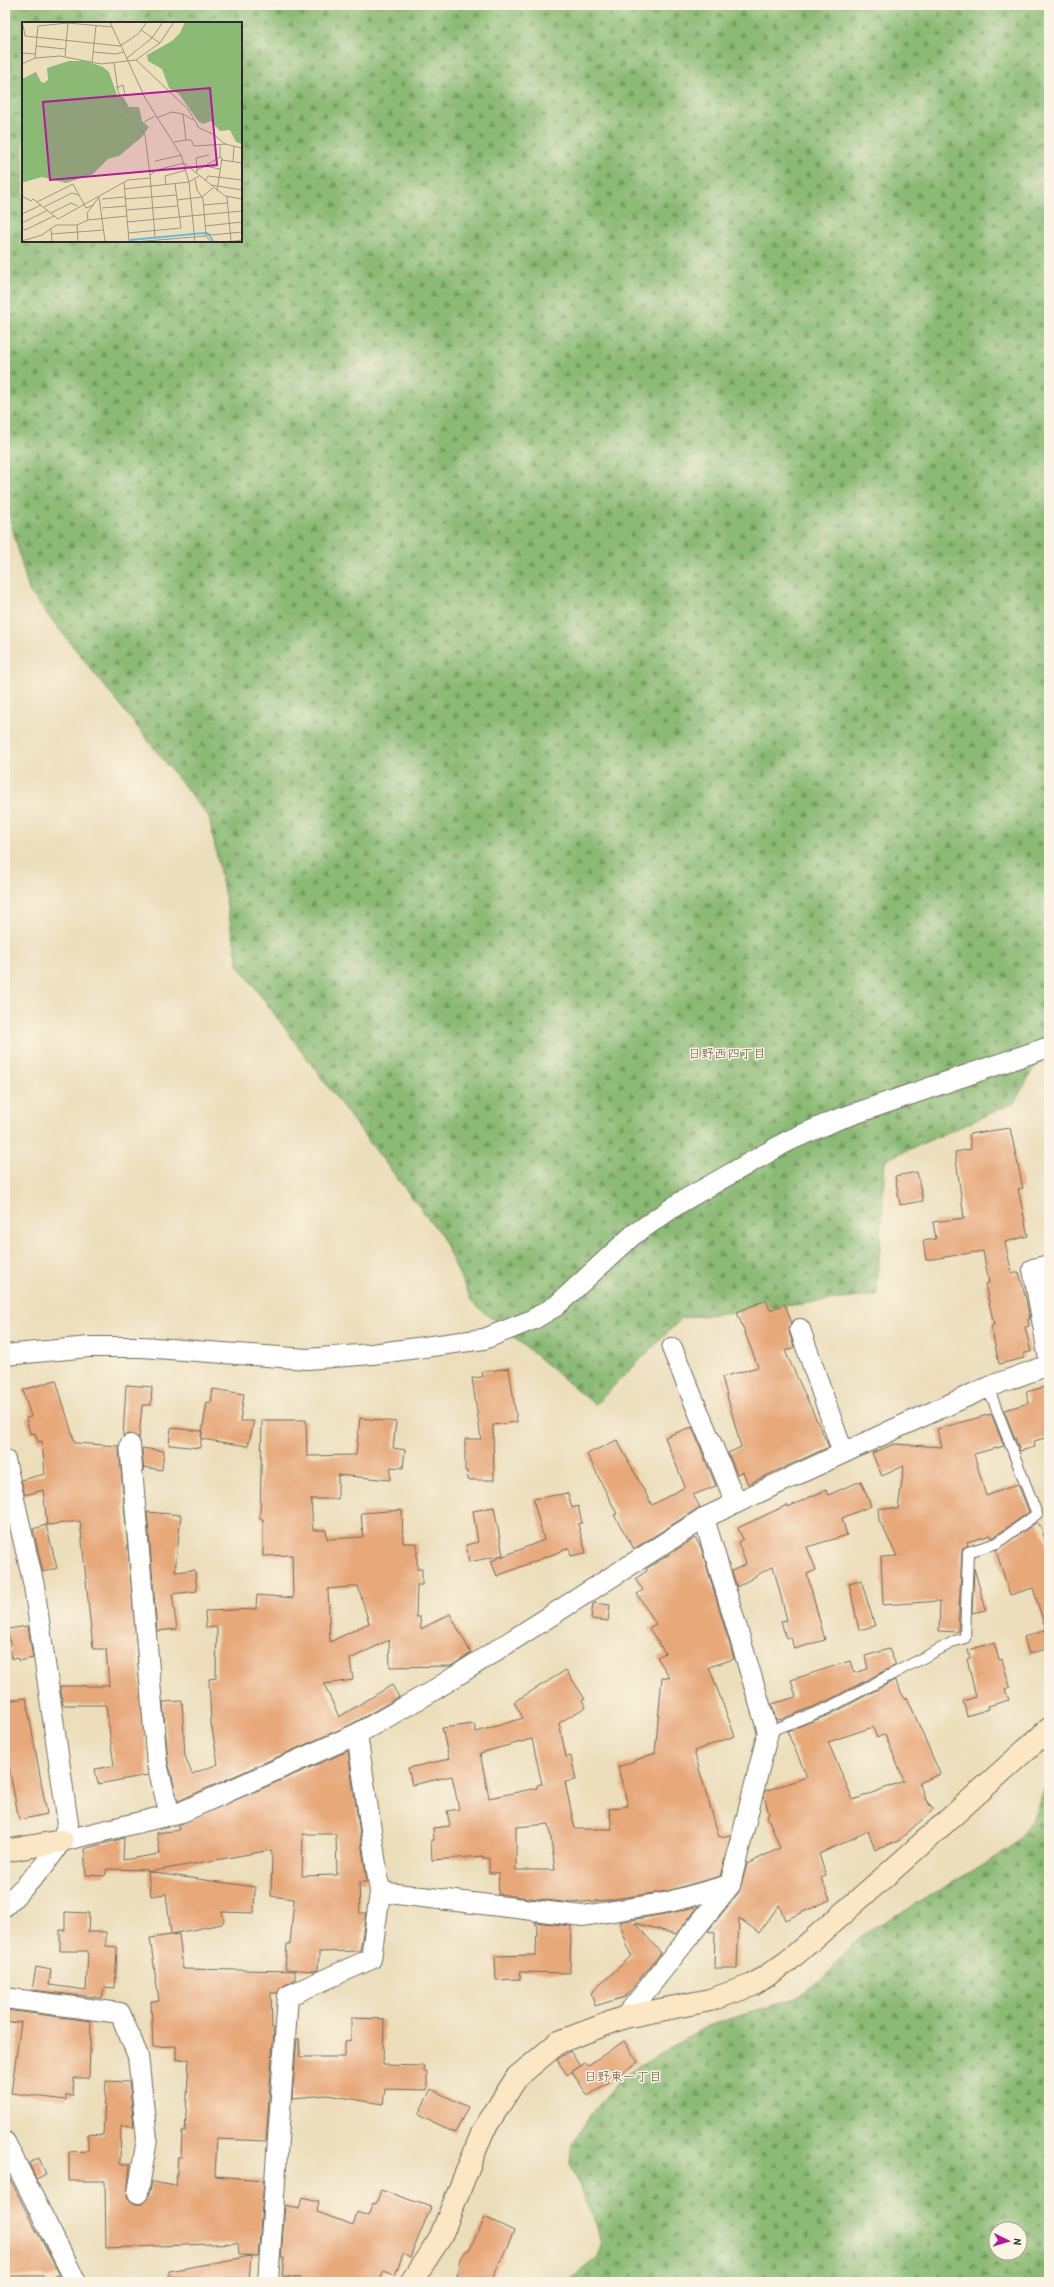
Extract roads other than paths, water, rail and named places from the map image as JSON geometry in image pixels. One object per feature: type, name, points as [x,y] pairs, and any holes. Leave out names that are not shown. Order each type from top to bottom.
[{"type":"street","points":[[5,1355],[89,1347],[142,1347],[307,1359],[372,1354],[484,1339],[532,1320],[556,1306],[632,1235],[681,1202],[788,1141],[836,1120],[1049,1047]]},
{"type":"street","points":[[1049,1266],[1033,1269],[1049,1359]]},
{"type":"street","points":[[800,1329],[843,1453]]},
{"type":"street","points":[[672,1348],[736,1503]]},
{"type":"street","points":[[5,1852],[62,1841],[182,1812],[357,1734],[431,1692],[704,1518],[988,1387],[1049,1364]]},
{"type":"street","points":[[130,1445],[157,1764],[170,1815]]},
{"type":"street","points":[[5,1460],[34,1586],[68,1824],[62,1841],[40,1872],[5,1906]]},
{"type":"street","points":[[625,2016],[730,1885],[768,1732],[704,1518]]},
{"type":"street","points":[[411,2282],[440,2238],[483,2131],[517,2077],[559,2042],[625,2016],[710,2000],[753,1985],[776,1969],[898,1865],[1049,1729]]},
{"type":"street","points":[[268,2282],[288,1996],[372,1959],[380,1892],[357,1734]]},
{"type":"street","points":[[380,1892],[583,1916],[669,1902],[730,1885]]},
{"type":"street","points":[[5,1998],[120,2014],[138,2056],[147,2139],[138,2194]]},
{"type":"street","points":[[5,2142],[76,2282]]},
{"type":"lane","points":[[768,1732],[828,1708],[954,1640],[965,1638],[968,1552],[997,1543],[1037,1514],[988,1387]]},
{"type":"district","name":"日野西四丁目","points":[[727,1053]]},
{"type":"district","name":"日野東一丁目","points":[[623,2076]]}]
